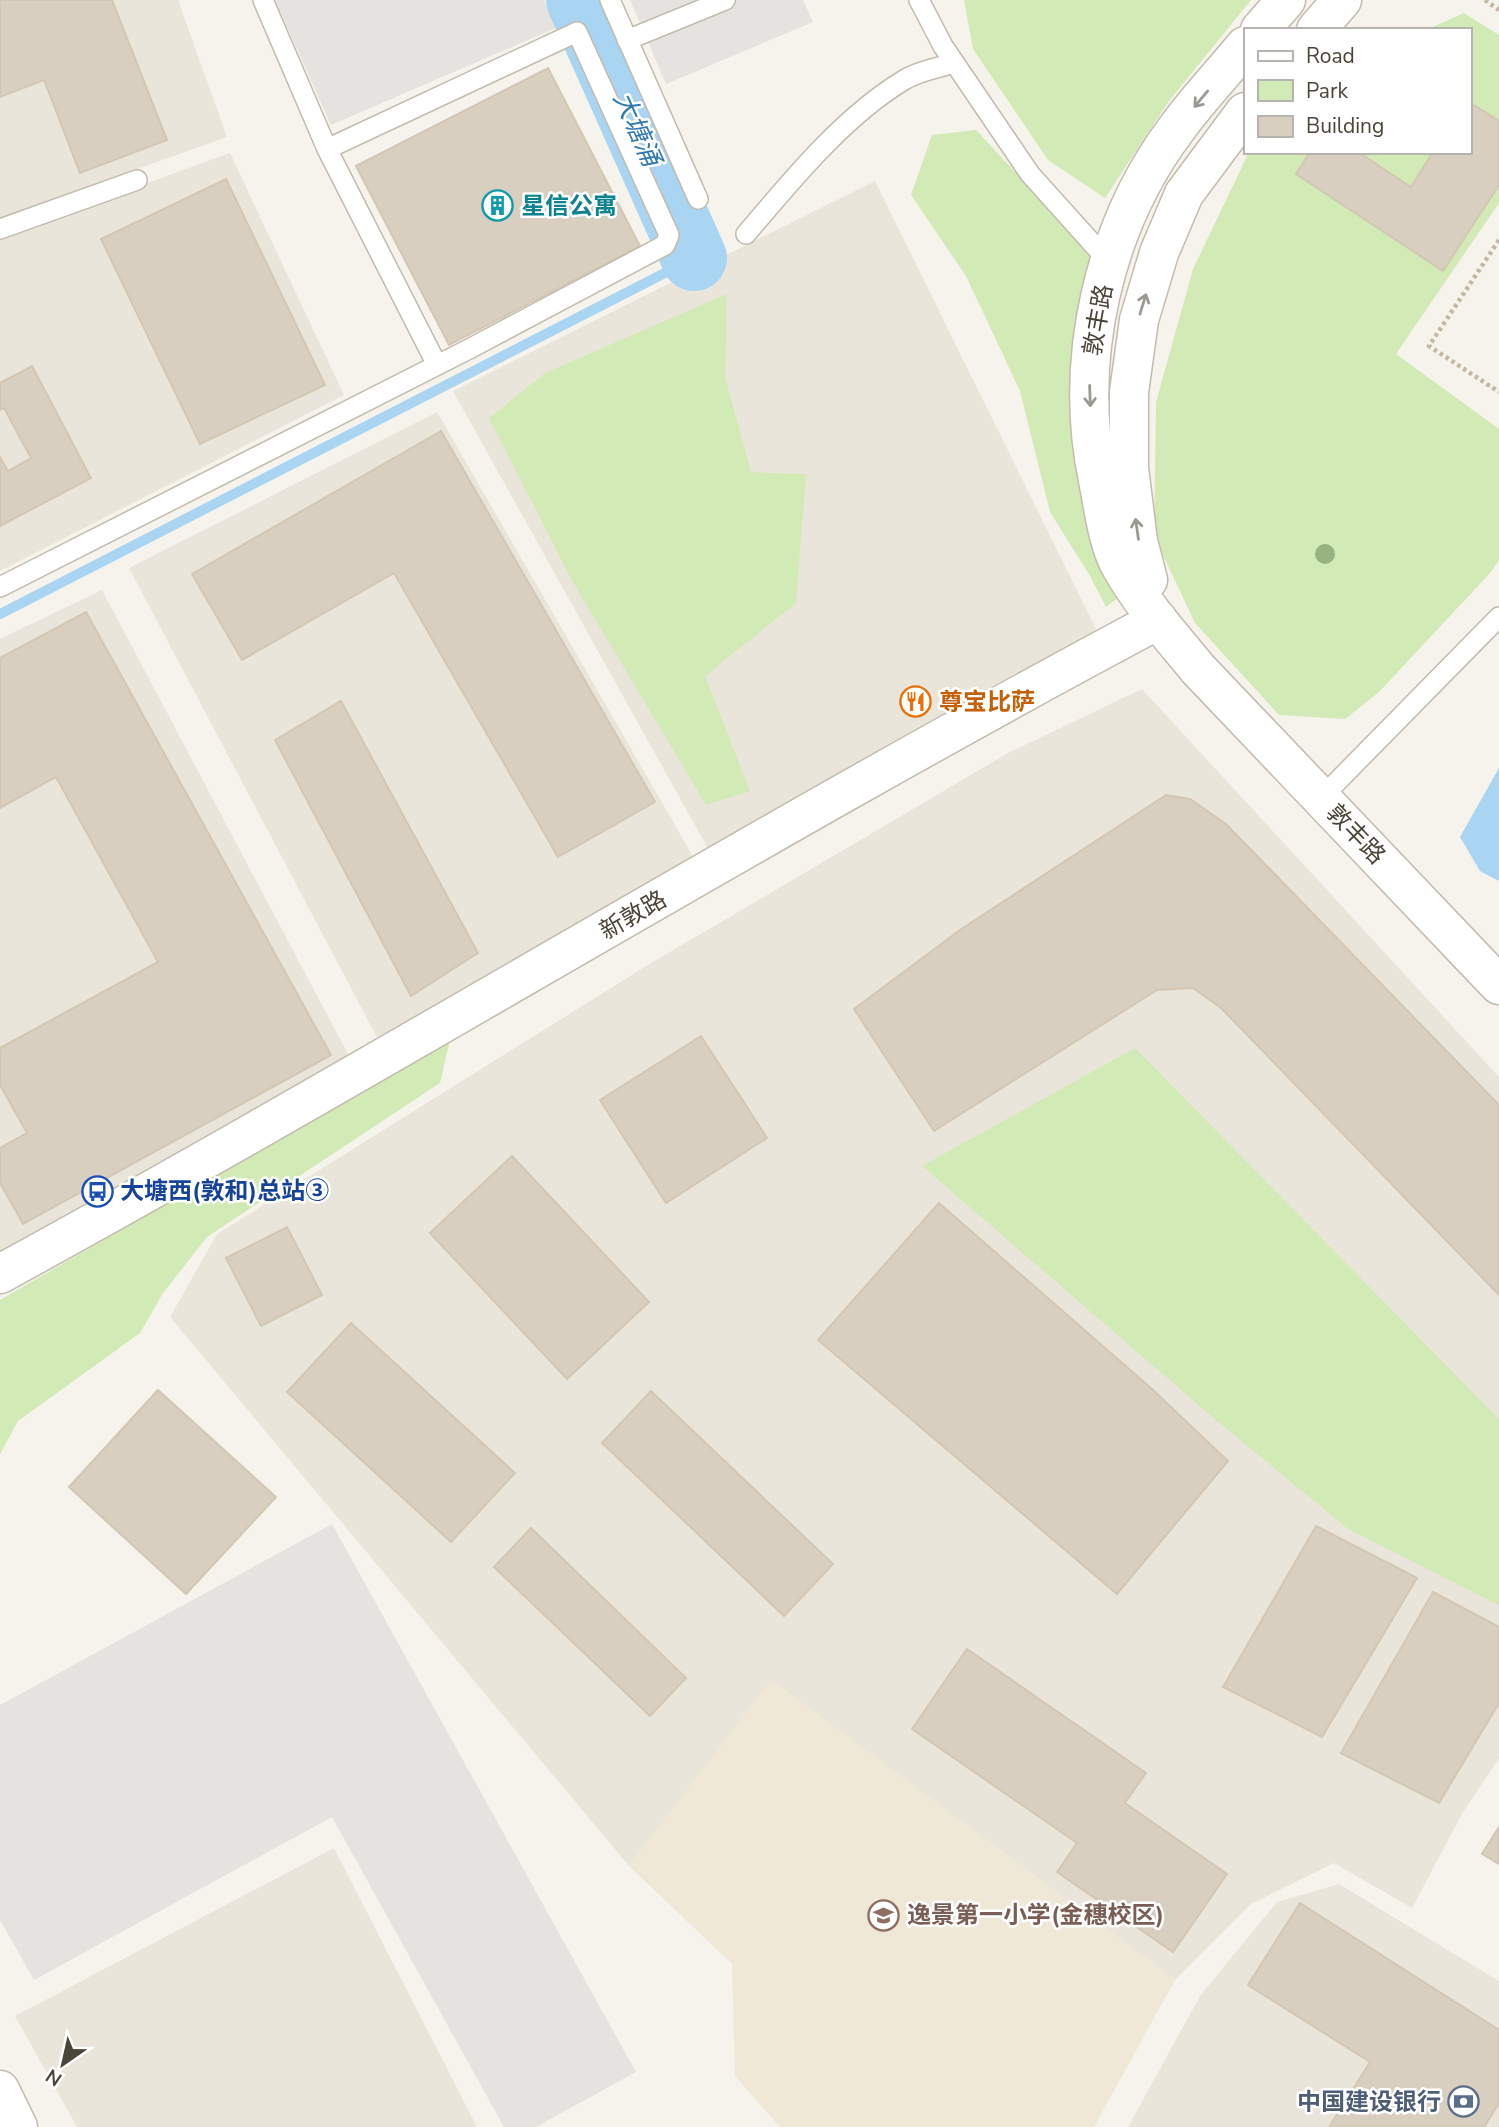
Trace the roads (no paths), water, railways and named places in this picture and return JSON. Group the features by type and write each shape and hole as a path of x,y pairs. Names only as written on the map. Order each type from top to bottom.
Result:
{"street":[{"path":"1261,28 1286,0"},
{"path":"1318,28 1342,0"},
{"name":"敦丰路","path":"1244,47 1176,128 1145,176 1122,224 1101,289 1089,363 1093,456 1106,522 1119,566 1198,669 1499,985"},
{"name":"敦丰路","path":"1158,620 1138,541 1129,468 1129,392 1139,320 1159,253 1184,194 1244,113"},
{"name":"新敦路","path":"0,1273 110,1214 984,713 1158,620"},
{"path":"0,2090 18,2127"}],"lane":[{"path":"263,0 327,149 437,365"},
{"path":"610,0 698,199"},
{"path":"627,40 725,0"},
{"path":"919,0 954,63 1030,174 1110,263"},
{"path":"0,587 437,365 665,245 669,235 577,32 327,149"},
{"path":"746,234 796,175 850,121 905,79 954,63"},
{"path":"0,229 137,180"},
{"path":"1321,798 1499,617"}],"water":[{"path":"1499,768 1499,881 1480,871 1460,837"}],"waterway":[{"name":"大塘涌","path":"579,0 694,258"},
{"path":"0,614 694,258"}],"place":[{"name":"星信公寓","path":"498,206"},
{"name":"尊宝比萨","path":"916,702"},
{"name":"大塘西(敦和)总站③","path":"97,1191"},
{"name":"逸景第一小学(金穗校区)","path":"884,1915"},
{"name":"中国建设银行","path":"1464,2102"}]}
